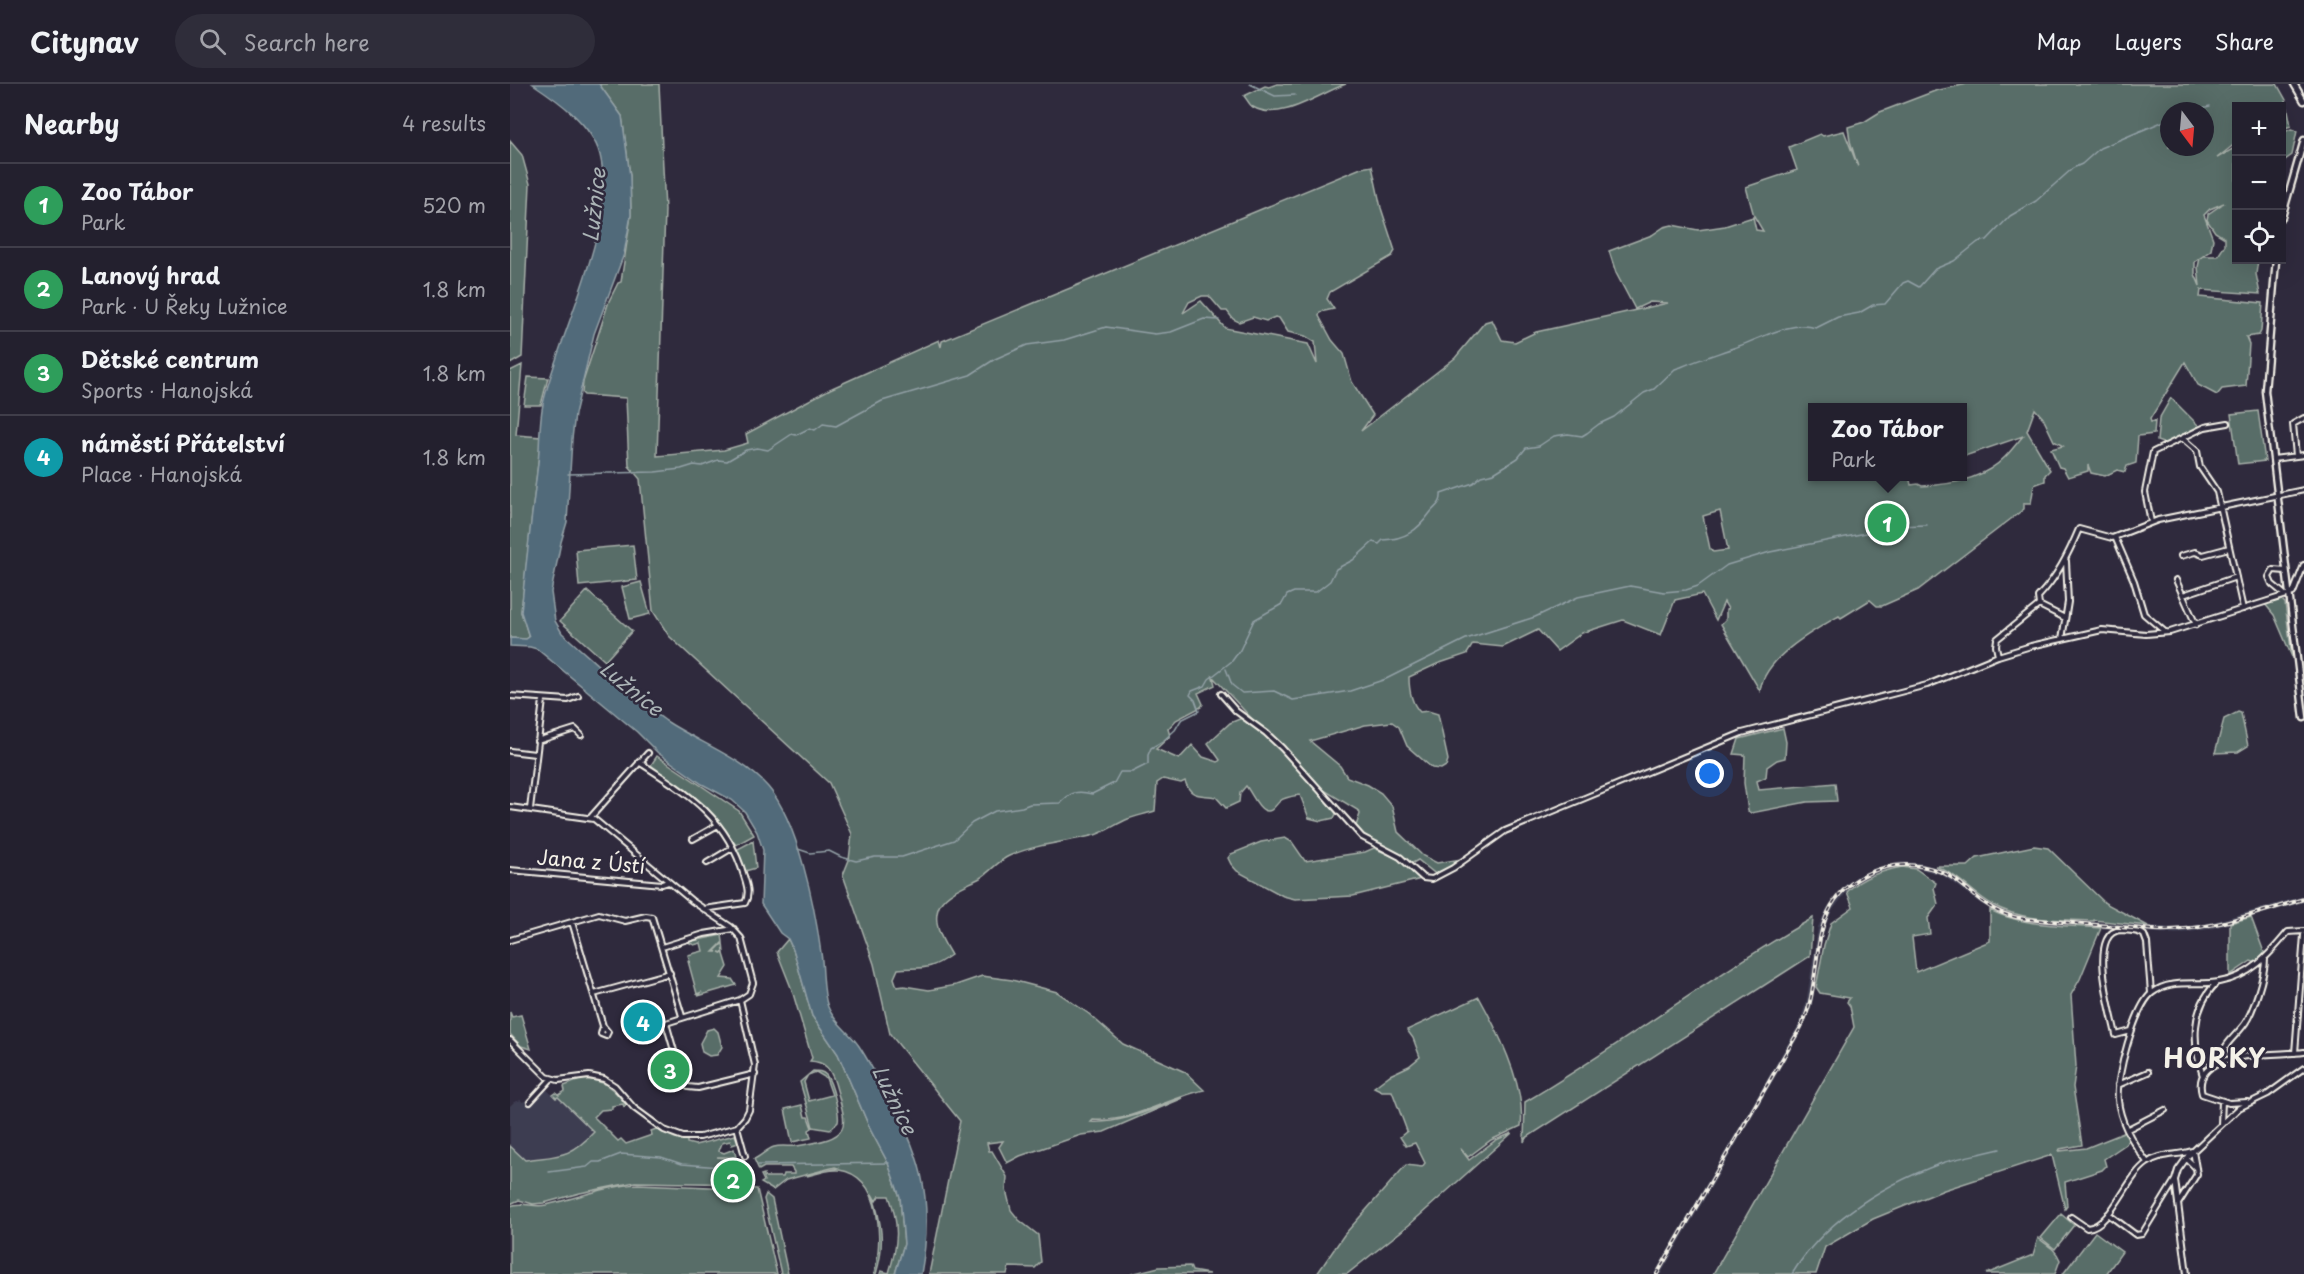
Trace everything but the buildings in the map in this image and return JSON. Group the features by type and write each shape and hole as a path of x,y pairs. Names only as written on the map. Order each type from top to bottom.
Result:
{"street":[{"path":"2294,84 2304,101"},
{"path":"2284,210 2304,140"},
{"path":"2276,264 2265,374 2265,398 2286,571 2286,594 2304,718"},
{"path":"2296,456 2293,424 2304,418"},
{"path":"2151,522 2145,492 2153,452 2205,427 2229,423"},
{"path":"2181,438 2197,451 2200,467 2217,492 2243,609"},
{"path":"2272,459 2304,455"},
{"path":"2039,606 2038,597 2049,586 2066,561 2079,529 2106,537 2115,537 2151,522 2304,490"},
{"path":"2115,537 2134,581 2144,614 2166,633"},
{"path":"2181,556 2196,552 2203,555 2229,548"},
{"path":"2062,639 2068,595 2066,561"},
{"path":"1221,694 1236,711 1275,741 1362,837 1398,855 1421,876 1429,879 1441,876 1505,831 1737,735 1927,685 1998,656 2062,639 2102,630 2146,634 2166,633 2196,625 2294,592 2298,589 2304,565"},
{"path":"2286,571 2273,570 2269,577 2272,584 2286,594"},
{"path":"2182,595 2236,577"},
{"path":"2176,580 2196,625"},
{"path":"2039,606 2065,618"},
{"path":"1998,656 1996,643 1998,637 2039,606"},
{"path":"510,696 543,700 570,700 578,696"},
{"path":"530,809 543,700"},
{"path":"537,741 575,729 581,735"},
{"path":"510,751 536,754"},
{"path":"590,818 648,753"},
{"path":"639,762 699,802 718,825 741,866 748,893 747,900 742,904 704,909"},
{"path":"510,807 590,818 600,822 668,882 734,929 741,938 753,986 749,994 740,1000 666,1022 684,1082 688,1087 698,1088 755,1074"},
{"path":"693,839 718,825"},
{"path":"707,863 732,848"},
{"name":"Jana z Ústí","path":"510,870 662,884 668,882"},
{"path":"510,940 602,914 627,921 650,916 654,919 682,1016"},
{"path":"715,916 720,926 718,932"},
{"path":"573,922 603,1026"},
{"path":"662,946 734,929"},
{"path":"2132,1031 2116,1035 2103,966 2102,951 2107,937 2114,932 2136,931 2144,935 2147,943 2151,993"},
{"path":"2147,1162 2128,1129 2118,1103 2118,1085 2132,1031 2139,1012 2151,993 2171,985 2216,983 2241,975 2265,959 2288,932 2304,933 2295,1053"},
{"path":"2219,1062 2225,1045 2245,1024 2251,1011 2263,974 2265,959"},
{"path":"594,994 670,973"},
{"path":"2216,983 2197,1013 2198,1055 2203,1076 2201,1093 2222,1101 2250,1102"},
{"path":"510,1040 542,1073 551,1079 589,1076 604,1079 615,1086 642,1115 664,1131 678,1136 700,1137 737,1127 745,1118 748,1110 755,1074 753,1051 740,1000"},
{"path":"2203,1076 2207,1070 2219,1062 2250,1055 2304,1052"},
{"path":"2198,1055 2219,1062"},
{"path":"2108,1214 2136,1235 2142,1234 2186,1158 2239,1108 2273,1090 2304,1068"},
{"path":"2118,1085 2148,1072"},
{"path":"530,1102 551,1079"},
{"path":"2221,1125 2222,1101"},
{"path":"2128,1129 2165,1110"},
{"path":"737,1127 745,1156"},
{"path":"2071,1217 2088,1228 2098,1224 2147,1162 2173,1153 2193,1151"},
{"path":"2178,1204 2196,1177 2197,1168 2193,1151"},
{"path":"2186,1158 2197,1168"},
{"path":"2175,1180 2187,1274"}],"shaded area":[{"path":"1901,862 1920,863 1945,870 1993,905 2012,914 2026,916 2176,928 2209,923 2304,896 2304,902 2211,929 2177,934 2155,933 2010,919 1981,904 1942,875 1919,869 1892,869 1869,876 1847,892 1832,911 1824,929 1812,1005 1803,1029 1661,1274 1654,1274 1798,1026 1806,1003 1818,927 1827,908 1843,887 1857,876 1875,868"},
{"path":"547,1090 556,1098 558,1096 594,1132 580,1147 570,1153 524,1160 510,1146 510,1106 521,1100 522,1102 528,1100 533,1102"}],"green space":[{"path":"599,84 659,84 665,210 657,456 724,450 748,443 746,434 830,389 939,340 941,347 942,341 1361,168 1372,166 1381,208 1395,251 1392,256 1330,292 1327,299 1334,309 1320,312 1319,316 1332,340 1344,354 1352,382 1373,415 1361,431 1455,358 1485,322 1492,320 1502,340 1515,342 1536,332 1668,303 1650,302 1635,309 1616,273 1609,251 1672,225 1698,230 1725,226 1753,217 1756,230 1763,231 1754,216 1746,187 1797,170 1789,147 1820,134 1823,136 1844,131 1858,167 1848,127 1935,91 1967,84 2277,84 2286,100 2291,126 2286,128 2286,102 2232,102 2232,146 2217,158 2232,149 2232,264 2257,264 2256,274 2260,294 2201,290 2200,297 2263,303 2259,335 2246,337 2249,344 2246,386 2222,389 2217,395 2198,385 2185,362 2150,419 2151,422 2155,421 2154,434 2138,436 2136,463 2127,466 2125,472 2117,470 2105,476 2091,473 2088,465 2088,471 2068,477 2063,468 2059,467 2051,449 2063,446 2054,441 2043,418 2035,409 2027,431 2050,470 2045,475 2045,481 2034,485 2031,503 2024,503 2024,509 1918,590 1882,606 1877,606 1870,600 1841,618 1839,616 1791,647 1770,667 1763,679 1760,691 1721,624 1726,619 1728,609 1724,602 1716,620 1702,594 1675,600 1661,635 1623,620 1582,633 1557,651 1538,630 1503,647 1473,644 1467,654 1409,677 1411,696 1420,712 1428,711 1438,714 1448,760 1446,766 1441,769 1432,768 1407,746 1399,727 1392,722 1365,725 1310,741 1340,766 1347,777 1381,793 1392,806 1398,832 1423,856 1437,863 1461,859 1456,865 1438,876 1418,860 1411,864 1367,839 1355,829 1359,811 1319,787 1287,756 1335,812 1334,818 1321,821 1309,818 1300,795 1282,800 1267,811 1259,806 1246,786 1240,793 1239,802 1226,808 1216,797 1193,793 1185,781 1181,783 1163,779 1157,783 1155,811 1128,819 1095,835 1041,846 1009,856 980,878 949,895 938,910 937,923 938,930 951,955 931,966 898,969 894,978 897,987 929,990 956,985 982,976 1012,980 1057,992 1089,1014 1123,1044 1185,1072 1204,1090 1121,1118 1093,1120 1091,1122 1127,1118 1183,1098 1104,1132 1081,1135 1020,1156 1007,1163 999,1147 1003,1141 987,1143 989,1151 992,1151 1007,1177 1006,1190 1011,1210 1019,1220 1038,1235 1041,1262 1035,1268 1009,1267 1007,1274 929,1274 960,1121 890,1034 874,964 843,875 849,860 852,834 829,783 669,636 653,611 640,479 629,466 626,398 582,393 583,382 609,301 618,283 621,282 631,215 630,176 622,116","holes":["2224,203 2208,214 2207,220 2215,232 2225,238 2225,245 2218,256 2201,258 2211,250 2213,239 2204,215 2210,209","2200,258 2198,267 2200,286 2195,274 2195,262","1202,296 1209,296 1222,311 1227,311 1233,319 1239,322 1253,317 1266,321 1275,317 1279,318 1288,332 1305,336 1315,342 1317,364 1308,344 1225,328 1201,301 1183,313 1189,302","1720,511 1728,550 1713,552 1710,549 1703,516","1213,677 1270,738 1242,718 1230,723 1208,743 1220,760 1218,762 1203,757 1192,745 1179,759 1156,749 1170,736 1168,729 1176,720 1201,707 1203,704 1198,693 1215,685"]},
{"path":"1346,84 1300,105 1275,111 1264,111 1253,107 1244,96 1265,86"},
{"path":"2291,129 2297,131 2292,155 2286,159 2286,156 2286,131"},
{"path":"510,141 522,155 530,184 522,357 510,364"},
{"path":"522,365 516,435 541,437 521,612 529,637 526,639 510,638 510,371"},
{"path":"528,377 548,378 541,405 524,405"},
{"path":"2171,398 2199,426 2168,445 2157,441 2159,419"},
{"path":"2258,411 2265,461 2238,464 2231,414"},
{"path":"633,545 637,580 579,586 576,550"},
{"path":"641,582 650,614 630,619 622,587"},
{"path":"587,591 632,631 605,661 560,621"},
{"path":"2280,598 2285,603 2292,657 2274,615 2265,604"},
{"path":"2238,712 2241,713 2248,746 2238,752 2215,753 2224,719"},
{"path":"1783,728 1786,742 1785,758 1767,767 1766,777 1757,781 1759,790 1835,783 1837,801 1807,802 1751,813 1748,811 1744,783 1745,755 1734,754 1739,739"},
{"path":"657,756 739,811 754,835 736,845 706,806 651,765"},
{"path":"1285,838 1292,842 1305,861 1365,852 1374,848 1403,861 1421,879 1353,896 1295,899 1283,896 1237,871 1228,858 1231,854 1261,842"},
{"path":"753,841 756,868 745,871 736,850"},
{"path":"2034,846 2048,848 2105,903 2148,926 2094,920 2042,919 2017,914 1993,905 1951,874 1935,866 1968,866 1977,858"},
{"path":"1902,867 1916,869 1936,883 1934,888 1938,904 1928,918 1930,934 1912,937 1916,972 1990,941 1990,910 2016,920 2101,928 2071,995 2076,1066 2073,1087 2082,1145 2059,1151 2086,1148 2126,1132 2129,1139 2126,1144 2104,1159 2106,1166 2102,1170 2065,1182 2067,1206 2065,1209 2052,1155 1944,1190 1873,1219 1825,1247 1816,1274 1713,1274 1854,1027 1850,1006 1847,1002 1850,998 1820,993 1816,987 1831,923 1853,907 1847,892 1859,882 1872,875"},
{"path":"2251,917 2265,955 2256,963 2251,961 2230,975 2230,923"},
{"path":"1813,918 1810,956 1526,1138 1524,1142 1525,1102 1740,962"},
{"path":"722,935 723,942 713,952 717,952 715,951 723,943 724,953 719,952 724,954 728,967 721,978 732,979 736,985 698,996 702,992 697,994 688,955 703,951 701,943 694,945 688,942"},
{"path":"788,939 794,952 812,1016 838,1054 871,1131 888,1163 900,1197 904,1244 895,1274 880,1274 881,1271 889,1273 896,1244 895,1216 889,1196 879,1196 876,1201 872,1194 881,1234 881,1253 876,1274 874,1274 879,1245 876,1212 872,1197 864,1184 854,1175 839,1170 829,1170 838,1168 835,1167 786,1180 773,1190 761,1183 764,1181 761,1175 764,1174 764,1177 783,1177 784,1174 794,1174 794,1172 791,1167 764,1167 759,1170 754,1159 774,1147 797,1146 828,1139 837,1135 844,1122 840,1099 831,1073 823,1064 810,1061 812,1058 792,990 777,952"},
{"path":"1479,997 1502,1042 1515,1077 1521,1110 1521,1126 1491,1140 1468,1157 1460,1148 1469,1160 1496,1140 1512,1133 1409,1225 1347,1274 1317,1274 1344,1235 1406,1165 1422,1167 1425,1163 1415,1143 1406,1146 1400,1137 1407,1131 1392,1091 1382,1091 1374,1087 1420,1057 1413,1038 1407,1030"},
{"path":"510,1012 512,1017 521,1015 531,1049 521,1046 510,1034"},
{"path":"714,1028 718,1032 722,1047 717,1055 709,1056 702,1052 700,1043 707,1030"},
{"path":"813,1071 826,1075 837,1105 838,1118 838,1122 830,1130 813,1127 800,1082 808,1075","holes":["816,1072 826,1078 832,1095 809,1101 804,1082 808,1075"]},
{"path":"582,1079 590,1079 608,1086 626,1105 601,1110 594,1117 618,1141 621,1139 626,1144 652,1135 651,1131 656,1129 695,1145 735,1135 738,1143 732,1145 730,1141 722,1143 719,1151 724,1153 734,1149 736,1157 717,1157 731,1159 743,1183 751,1184 635,1182 544,1203 533,1204 519,1200 510,1204 510,1146 525,1160 555,1156 577,1147 594,1132 558,1097 553,1095 556,1093 559,1095 565,1091 564,1086"},
{"path":"802,1105 805,1117 808,1117 812,1128 809,1130 811,1138 792,1142 785,1109"},
{"path":"638,1184 757,1189 777,1274 510,1274 510,1206 546,1205 603,1190"},
{"path":"766,1194 772,1199 788,1274 781,1274 764,1199"},
{"path":"2061,1214 2074,1225 2055,1249 2041,1238"},
{"path":"2095,1232 2122,1252 2106,1274 2063,1274"},
{"path":"2038,1238 2056,1253 2060,1260 2055,1274 1986,1274 2033,1255"},
{"path":"1190,1266 1192,1271 1209,1274 1131,1274 1159,1267"}],"water":[{"path":"533,84 599,84 622,116 630,176 631,215 624,254 594,334 575,414 567,522 551,592 555,621 562,633 639,701 666,721 746,767 768,787 779,802 796,843 810,890 828,1007 834,1018 865,1055 907,1132 915,1154 925,1198 925,1246 921,1274 895,1274 904,1244 900,1197 888,1163 871,1131 838,1054 812,1016 794,952 788,939 780,933 761,904 763,850 757,832 745,812 732,800 702,784 658,753 637,732 537,649 510,646 510,638 526,639 529,637 521,612 543,404 594,246 601,214 603,183 600,155 590,133 572,114"}],"waterway":[{"path":"1250,84 1275,96 1295,95"},
{"path":"798,849 810,853 829,851 856,861 875,857 902,857 954,840 972,823 995,811 1030,804 1060,803 1074,793 1092,794 1114,783 1120,772 1132,772 1148,764 1151,748 1175,730 1181,720 1199,711 1195,700 1190,695 1192,691 1205,686 1209,679 1232,661 1240,650 1254,620 1282,604 1287,595 1294,592 1316,592 1330,581 1336,569 1353,560 1373,542 1379,544 1383,540 1398,538 1410,533 1438,505 1441,494 1473,483 1481,476 1494,473 1518,458 1526,448 1539,446 1554,436 1568,434 1582,436 1614,417 1644,393 1654,389 1675,369 1777,331 1797,326 1816,328 1838,317 1859,313 1873,305 1885,304 1903,283 1908,281 1919,287 1935,269 1954,261 1978,242 1987,240 2010,216 2036,201 2073,168 2082,164 2100,148 2160,123"},
{"path":"568,474 655,472 694,465 702,466 718,460 727,461 746,450 757,448 768,450 792,434 796,435 810,428 815,430 823,424 836,426 882,401 970,375 995,359 1027,345 1064,340 1106,327 1155,334 1171,332 1204,319 1219,320"},
{"path":"1883,529 1893,526 1927,525"},
{"path":"1226,669 1232,685 1242,693 1274,691 1293,700 1350,691 1386,679 1466,639 1535,617 1578,597 1630,586 1664,592 1686,590 1698,586 1727,565 1770,552 1871,532"},
{"path":"1792,1274 1821,1237 1857,1206 1898,1182 1942,1163 2000,1149"},
{"path":"549,1172 587,1167 593,1162 600,1162 621,1154 661,1157 682,1164 733,1168"},
{"path":"758,1165 889,1163"}],"railway":[{"path":"1657,1274 1801,1027 1809,1006 1819,941 1825,920 1834,902 1849,885 1871,872 1905,865 1931,868 1956,881 1988,906 2014,917 2155,930 2212,925 2304,899"}],"place":[{"name":"Zoo Tábor","path":"1887,523"},
{"name":"náměstí Přátelství","path":"643,1022"},
{"name":"Dětské centrum","path":"670,1070"},
{"name":"Lanový hrad","path":"733,1180"}],"district":[{"name":"HORKY","path":"2215,1059"}],"water label":[{"name":"Lužnice","path":"595,205"},
{"name":"Lužnice","path":"631,689"},
{"name":"Lužnice","path":"894,1100"}]}
